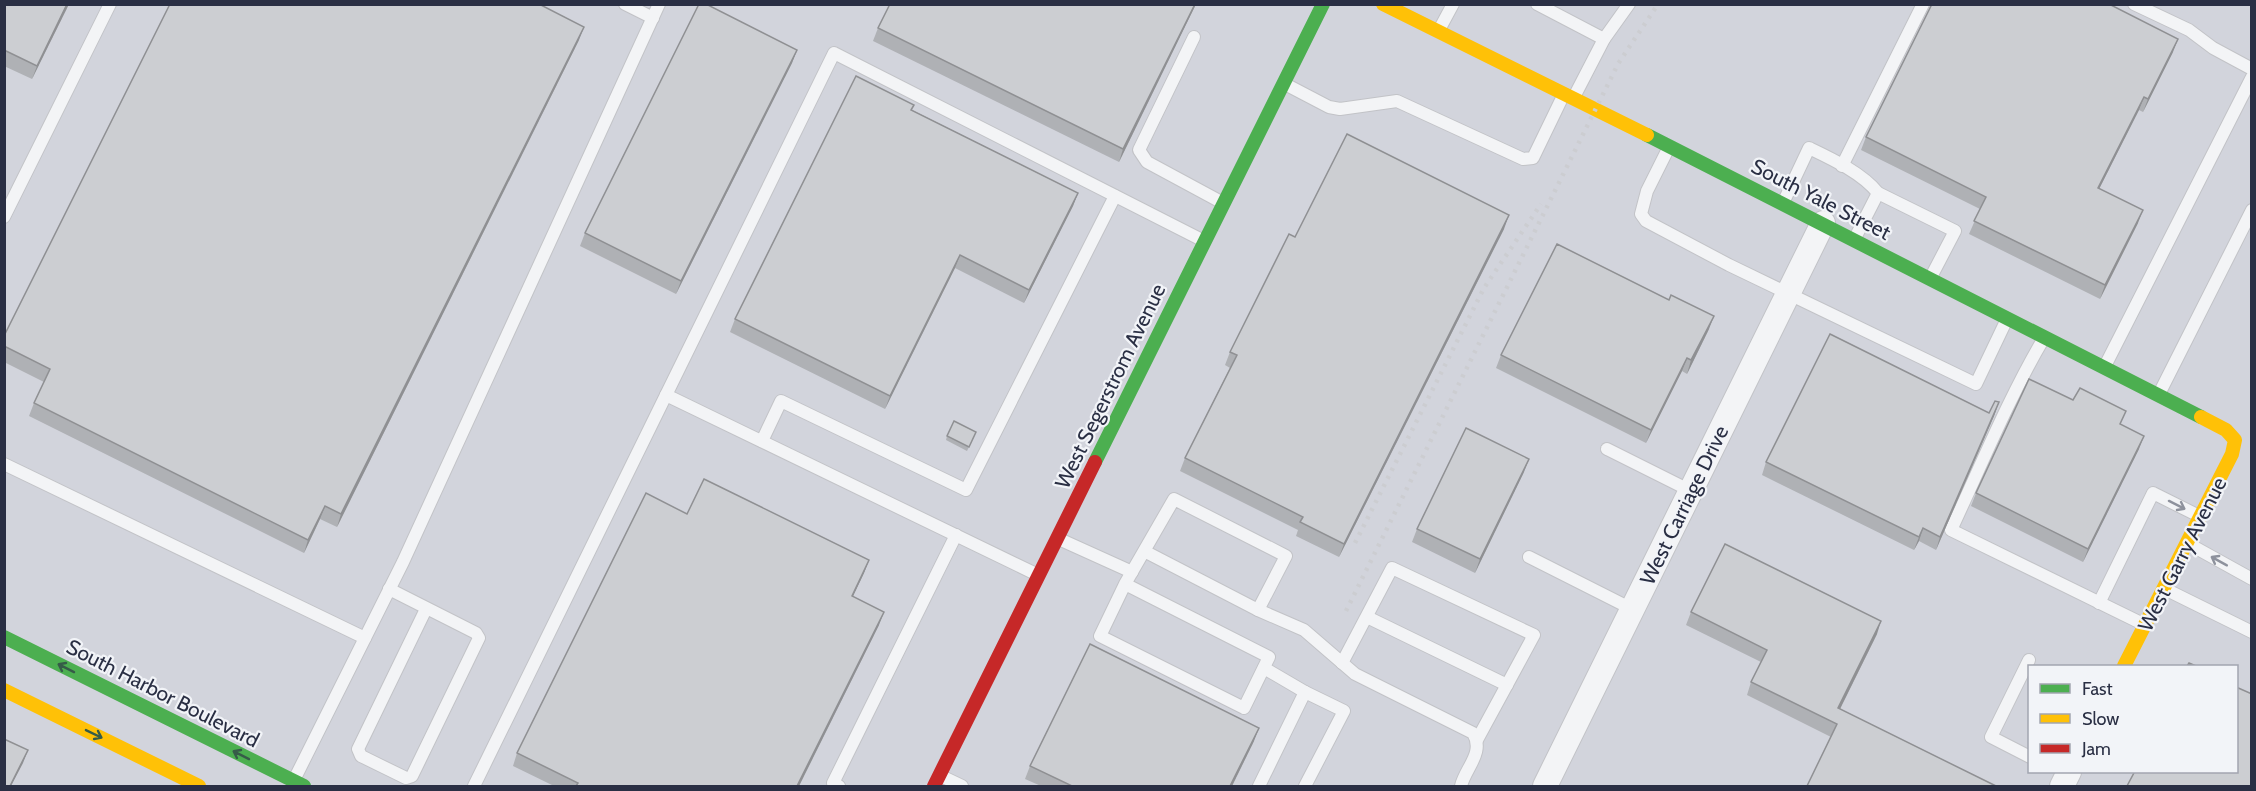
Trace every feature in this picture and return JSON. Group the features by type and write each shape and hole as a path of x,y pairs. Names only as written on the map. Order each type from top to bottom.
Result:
{"main road":[{"name":"West Segerstrom Avenue","path":"937,781 1323,4"},
{"name":"South Yale Street","path":"1383,4 2007,317 2226,430 2235,440"},
{"name":"West Garry Avenue","path":"2125,665 2232,454 2235,440"},
{"name":"South Harbor Boulevard","path":"4,637 296,785"},
{"path":"4,690 199,786"}],"street":[{"name":"West Carriage Drive","path":"1545,786 1823,223"}],"lane":[{"path":"4,217 110,4"},
{"path":"625,4 653,18"},
{"path":"296,785 659,4"},
{"path":"1439,31 1453,4"},
{"path":"1537,4 1604,39"},
{"path":"1284,84 1329,107 1340,109 1397,100 1523,159 1533,158 1604,39 1629,4"},
{"path":"1842,166 1923,4"},
{"path":"2134,4 2189,30 2213,48 2252,69"},
{"path":"1194,37 1139,150 1147,162 1224,204"},
{"path":"474,786 834,53 1205,241"},
{"path":"2104,367 2252,77"},
{"path":"1669,146 1647,191 1641,214 1646,221 1788,294 1976,384 2007,317"},
{"path":"1783,203 1809,148 1871,184 1878,193 1954,231 1930,278"},
{"path":"1854,239 1878,193"},
{"path":"762,441 781,401 966,490 1115,196"},
{"path":"2158,395 2252,210"},
{"path":"2044,336 2018,382 2005,417 1951,530 2146,625"},
{"path":"666,395 1039,576"},
{"path":"1607,449 1691,490"},
{"path":"4,464 365,638"},
{"path":"2099,603 2153,493 2200,517"},
{"path":"1125,584 1269,657 1244,708 1100,636 1125,584 1174,499 1286,556 1258,610"},
{"path":"839,786 833,783 956,536"},
{"path":"1058,538 1132,572"},
{"path":"2187,543 2252,579"},
{"path":"1144,551 1258,610 1304,630 1355,674 1473,733 1477,740"},
{"path":"1529,557 1632,609"},
{"path":"1342,663 1392,568 1534,635 1477,740 1476,755 1461,786"},
{"path":"2164,588 2252,633"},
{"path":"389,589 476,633 479,639 412,776 406,778 362,756 358,749 426,609"},
{"path":"1366,617 1507,685"},
{"path":"2028,756 1991,737 2029,660"},
{"path":"1264,668 1344,711 1305,786"},
{"path":"1259,786 1305,692"},
{"path":"937,781 962,786"}],"shaded area":[{"path":"5,5 2251,5 2251,786 5,786"}],"building":[{"path":"4,4 67,4 37,66 4,50"},
{"path":"170,4 539,4 584,27 341,514 325,506 308,540 34,403 50,369 4,346 4,336"},
{"path":"699,4 706,4 797,50 681,281 585,233"},
{"path":"890,4 1195,4 1123,149 878,28"},
{"path":"1932,4 2109,4 2178,39 2148,99 2144,97 2098,188 2143,210 2105,285 1974,221 1986,197 1866,137"},
{"path":"856,76 914,105 911,110 1078,193 1029,290 960,255 890,396 735,319"},
{"path":"1347,134 1509,215 1344,544 1300,522 1303,517 1185,458 1237,355 1230,352 1289,234 1295,237"},
{"path":"1557,244 1669,300 1671,295 1714,316 1691,360 1687,358 1651,430 1501,355"},
{"path":"1830,334 1989,413 1995,401 1999,402 1940,537 1923,528 1919,537 1766,462"},
{"path":"2029,379 2073,400 2080,388 2126,411 2120,424 2144,436 2088,549 1976,493"},
{"path":"954,421 976,432 969,447 947,436"},
{"path":"1466,428 1529,459 1480,559 1417,529"},
{"path":"704,479 869,560 852,596 884,612 797,786 576,786 578,783 517,753 646,493 687,514"},
{"path":"1725,544 1881,621 1838,708 1996,786 1807,786 1837,724 1751,682 1767,650 1691,612"},
{"path":"1090,644 1259,728 1230,786 1072,786 1030,766"},
{"path":"2238,688 2252,694 2252,786 2127,786 2134,773 2238,773"},
{"path":"4,739 28,750 10,786 4,786"}],"railway":[{"path":"1346,611 1618,64 1658,4"},
{"path":"1355,543 1484,288 1541,204"}],"traffic: fast":[{"path":"1095,462 1323,4"},
{"path":"1647,135 2201,417"},
{"path":"4,637 304,786"}],"traffic: slow":[{"path":"1383,4 1647,135"},
{"path":"2125,665 2232,454 2235,440 2226,430 2201,417"},
{"path":"4,690 199,786"}],"traffic: jam":[{"path":"934,786 1095,462"}]}
